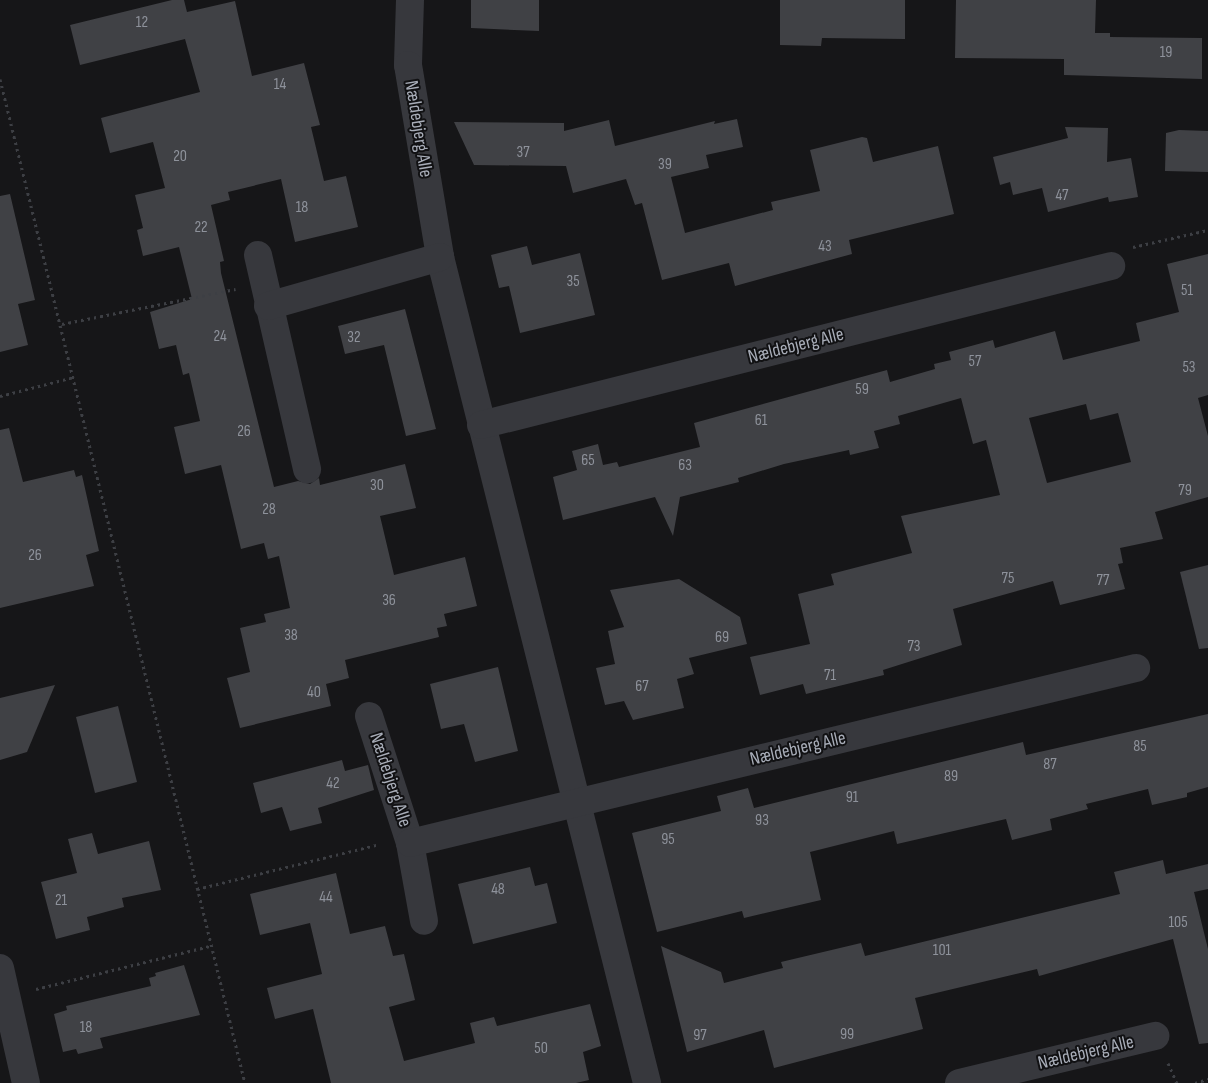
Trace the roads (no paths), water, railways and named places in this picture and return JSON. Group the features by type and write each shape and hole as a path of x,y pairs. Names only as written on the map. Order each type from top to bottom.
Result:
{"street":[{"name":"Nældebjerg Alle","path":"410,0 408,65 440,257 647,1083"},
{"path":"258,254 307,470"},
{"path":"266,295 440,257"},
{"name":"Nældebjerg Alle","path":"481,425 1111,266"},
{"name":"Nældebjerg Alle","path":"410,843 576,801 1136,668"},
{"name":"Nældebjerg Alle","path":"369,716 410,843 424,921"},
{"path":"2,981 26,1083"},
{"name":"Nældebjerg Alle","path":"959,1083 1155,1036"}]}
